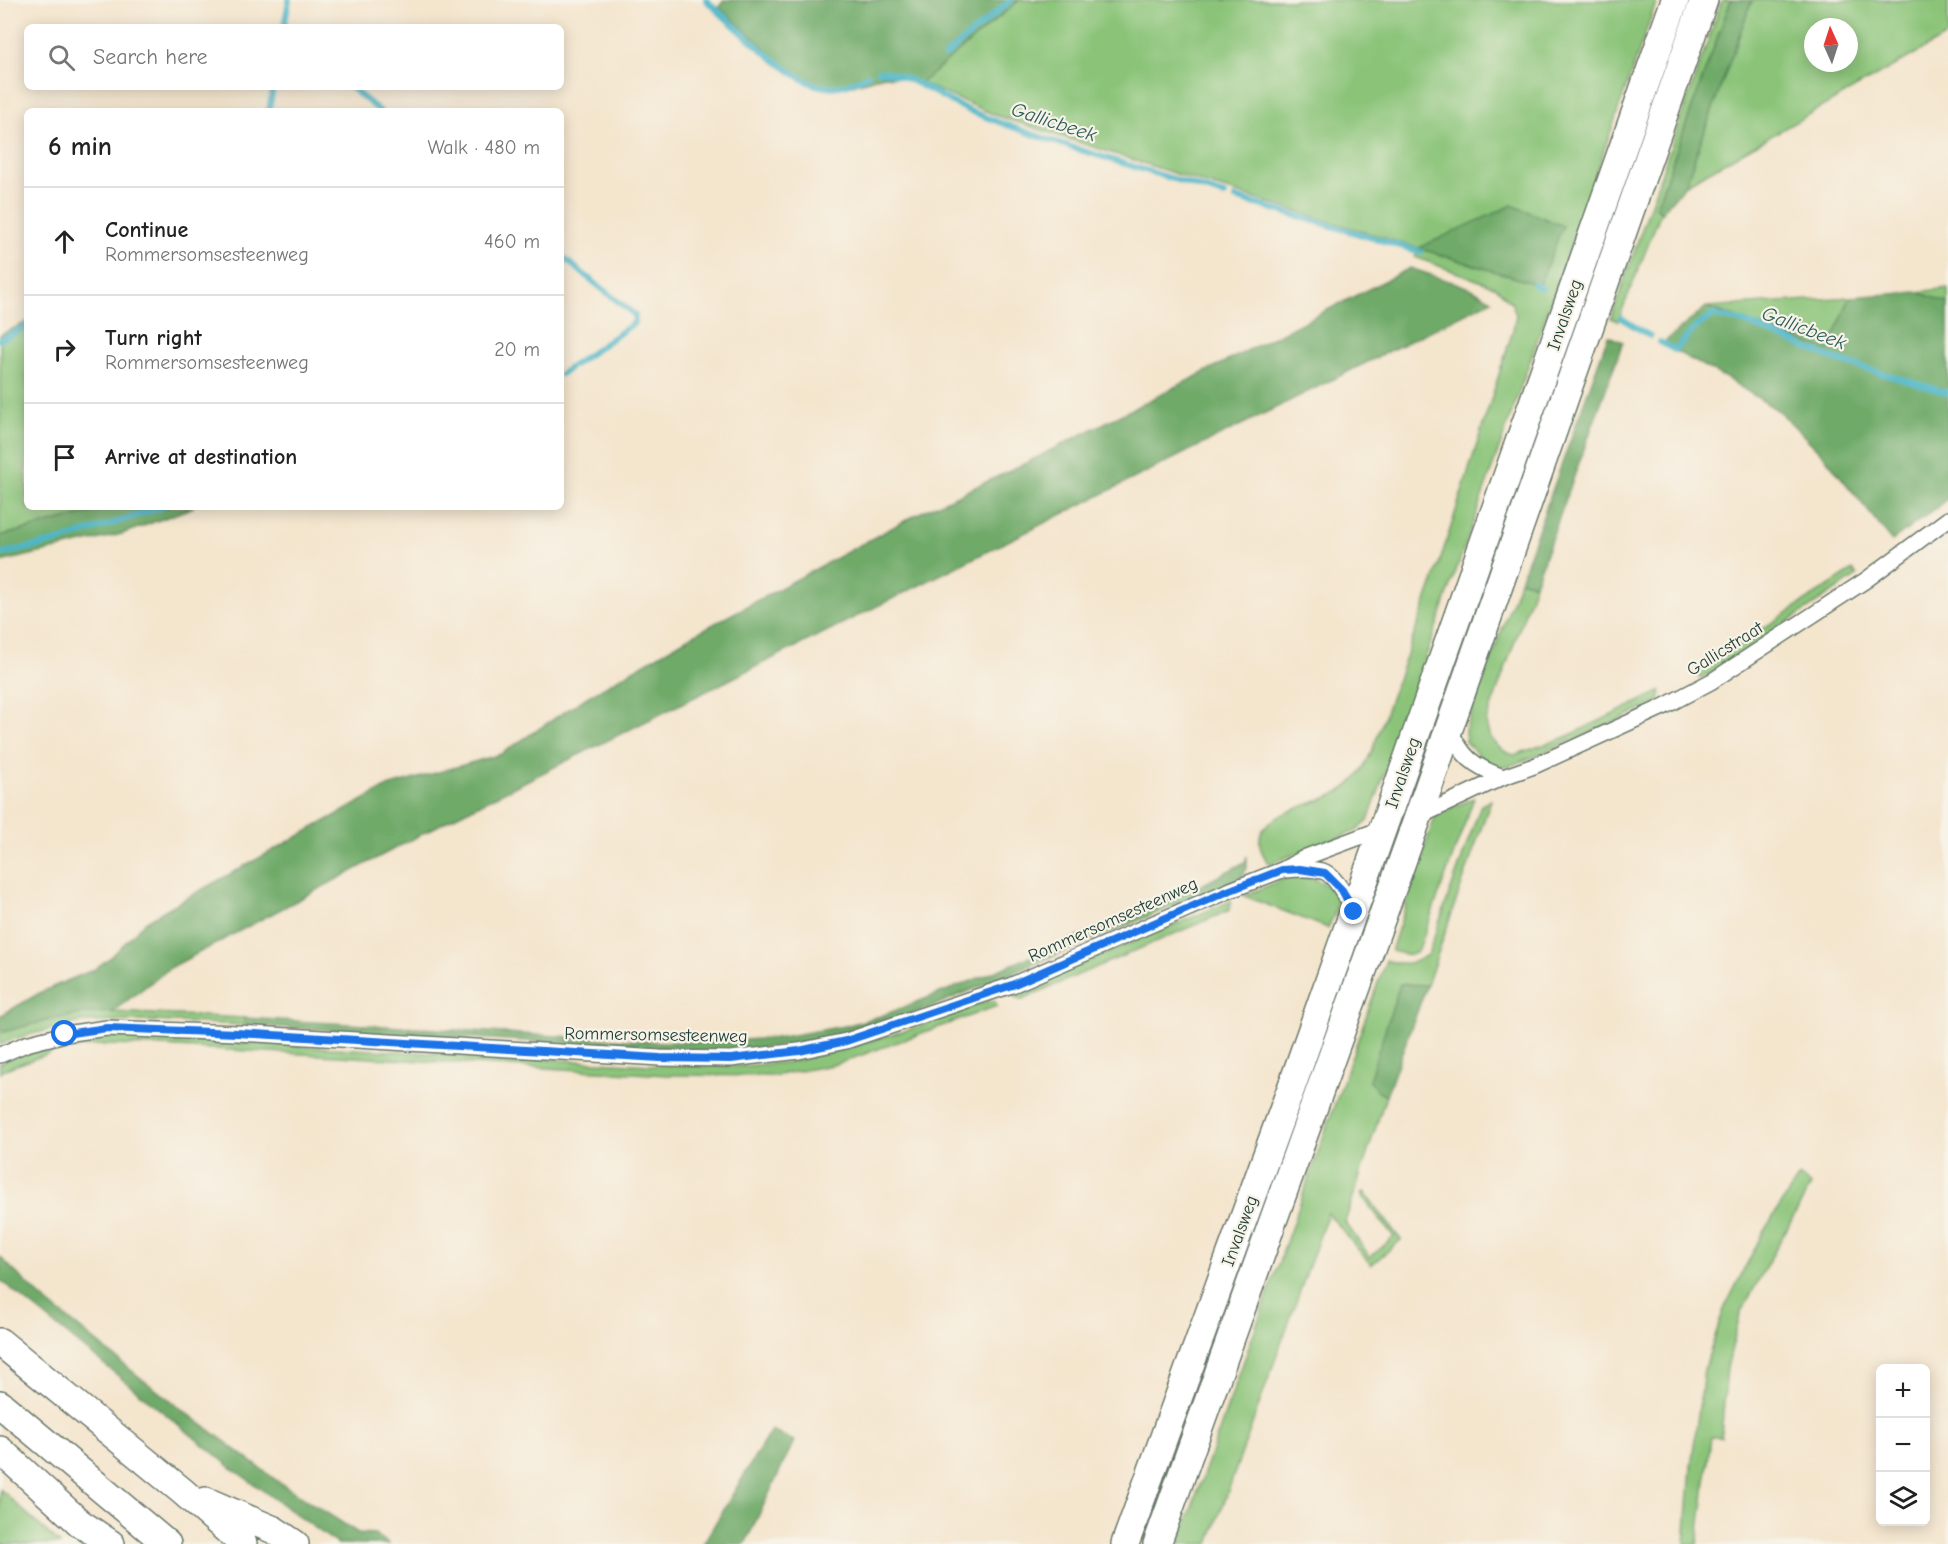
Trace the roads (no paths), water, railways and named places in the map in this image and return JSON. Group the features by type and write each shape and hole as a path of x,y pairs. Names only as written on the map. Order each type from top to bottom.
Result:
{"highway":[{"name":"Invalsweg","path":"1125,1544 1384,828 1675,0"},
{"name":"Invalsweg","path":"1157,1544 1418,817 1704,0"},
{"path":"0,1342 243,1544"},
{"path":"0,1404 167,1544"},
{"path":"0,1450 87,1534 111,1544"},
{"path":"182,1491 274,1530 295,1544"}],"street":[{"name":"Gallicstraat","path":"1418,817 1663,707 1712,681 1866,580 1948,519"},
{"path":"1449,728 1460,751 1483,769 1503,777"},
{"name":"Rommersomsesteenweg","path":"0,1055 26,1044 65,1034 107,1028 237,1033 660,1058 731,1059 799,1051 846,1041 1012,985 1228,891 1282,870 1306,857 1384,828"},
{"name":"Rommersomsesteenweg","path":"1282,870 1300,869 1325,873 1342,890 1354,912"}],"waterway":[{"path":"285,24 289,0"},
{"name":"Gallicbeek","path":"706,0 761,49 808,82 833,87 851,83 868,75"},
{"path":"945,56 1011,0"},
{"name":"Gallicbeek","path":"879,71 900,76 964,108 1006,125 1224,195"},
{"path":"270,108 272,90"},
{"path":"354,90 376,108"},
{"name":"Gallicbeek","path":"1235,198 1421,252"},
{"path":"564,258 635,315 634,323 564,372"},
{"name":"Gallicbeek","path":"1534,285 1542,288"},
{"name":"Gallicbeek","path":"1660,342 1675,350 1696,327 1713,315 1744,322 1837,360 1948,393"},
{"name":"Gallicbeek","path":"1621,318 1650,336"},
{"path":"0,340 24,328"},
{"path":"0,554 59,541 154,510"}]}
